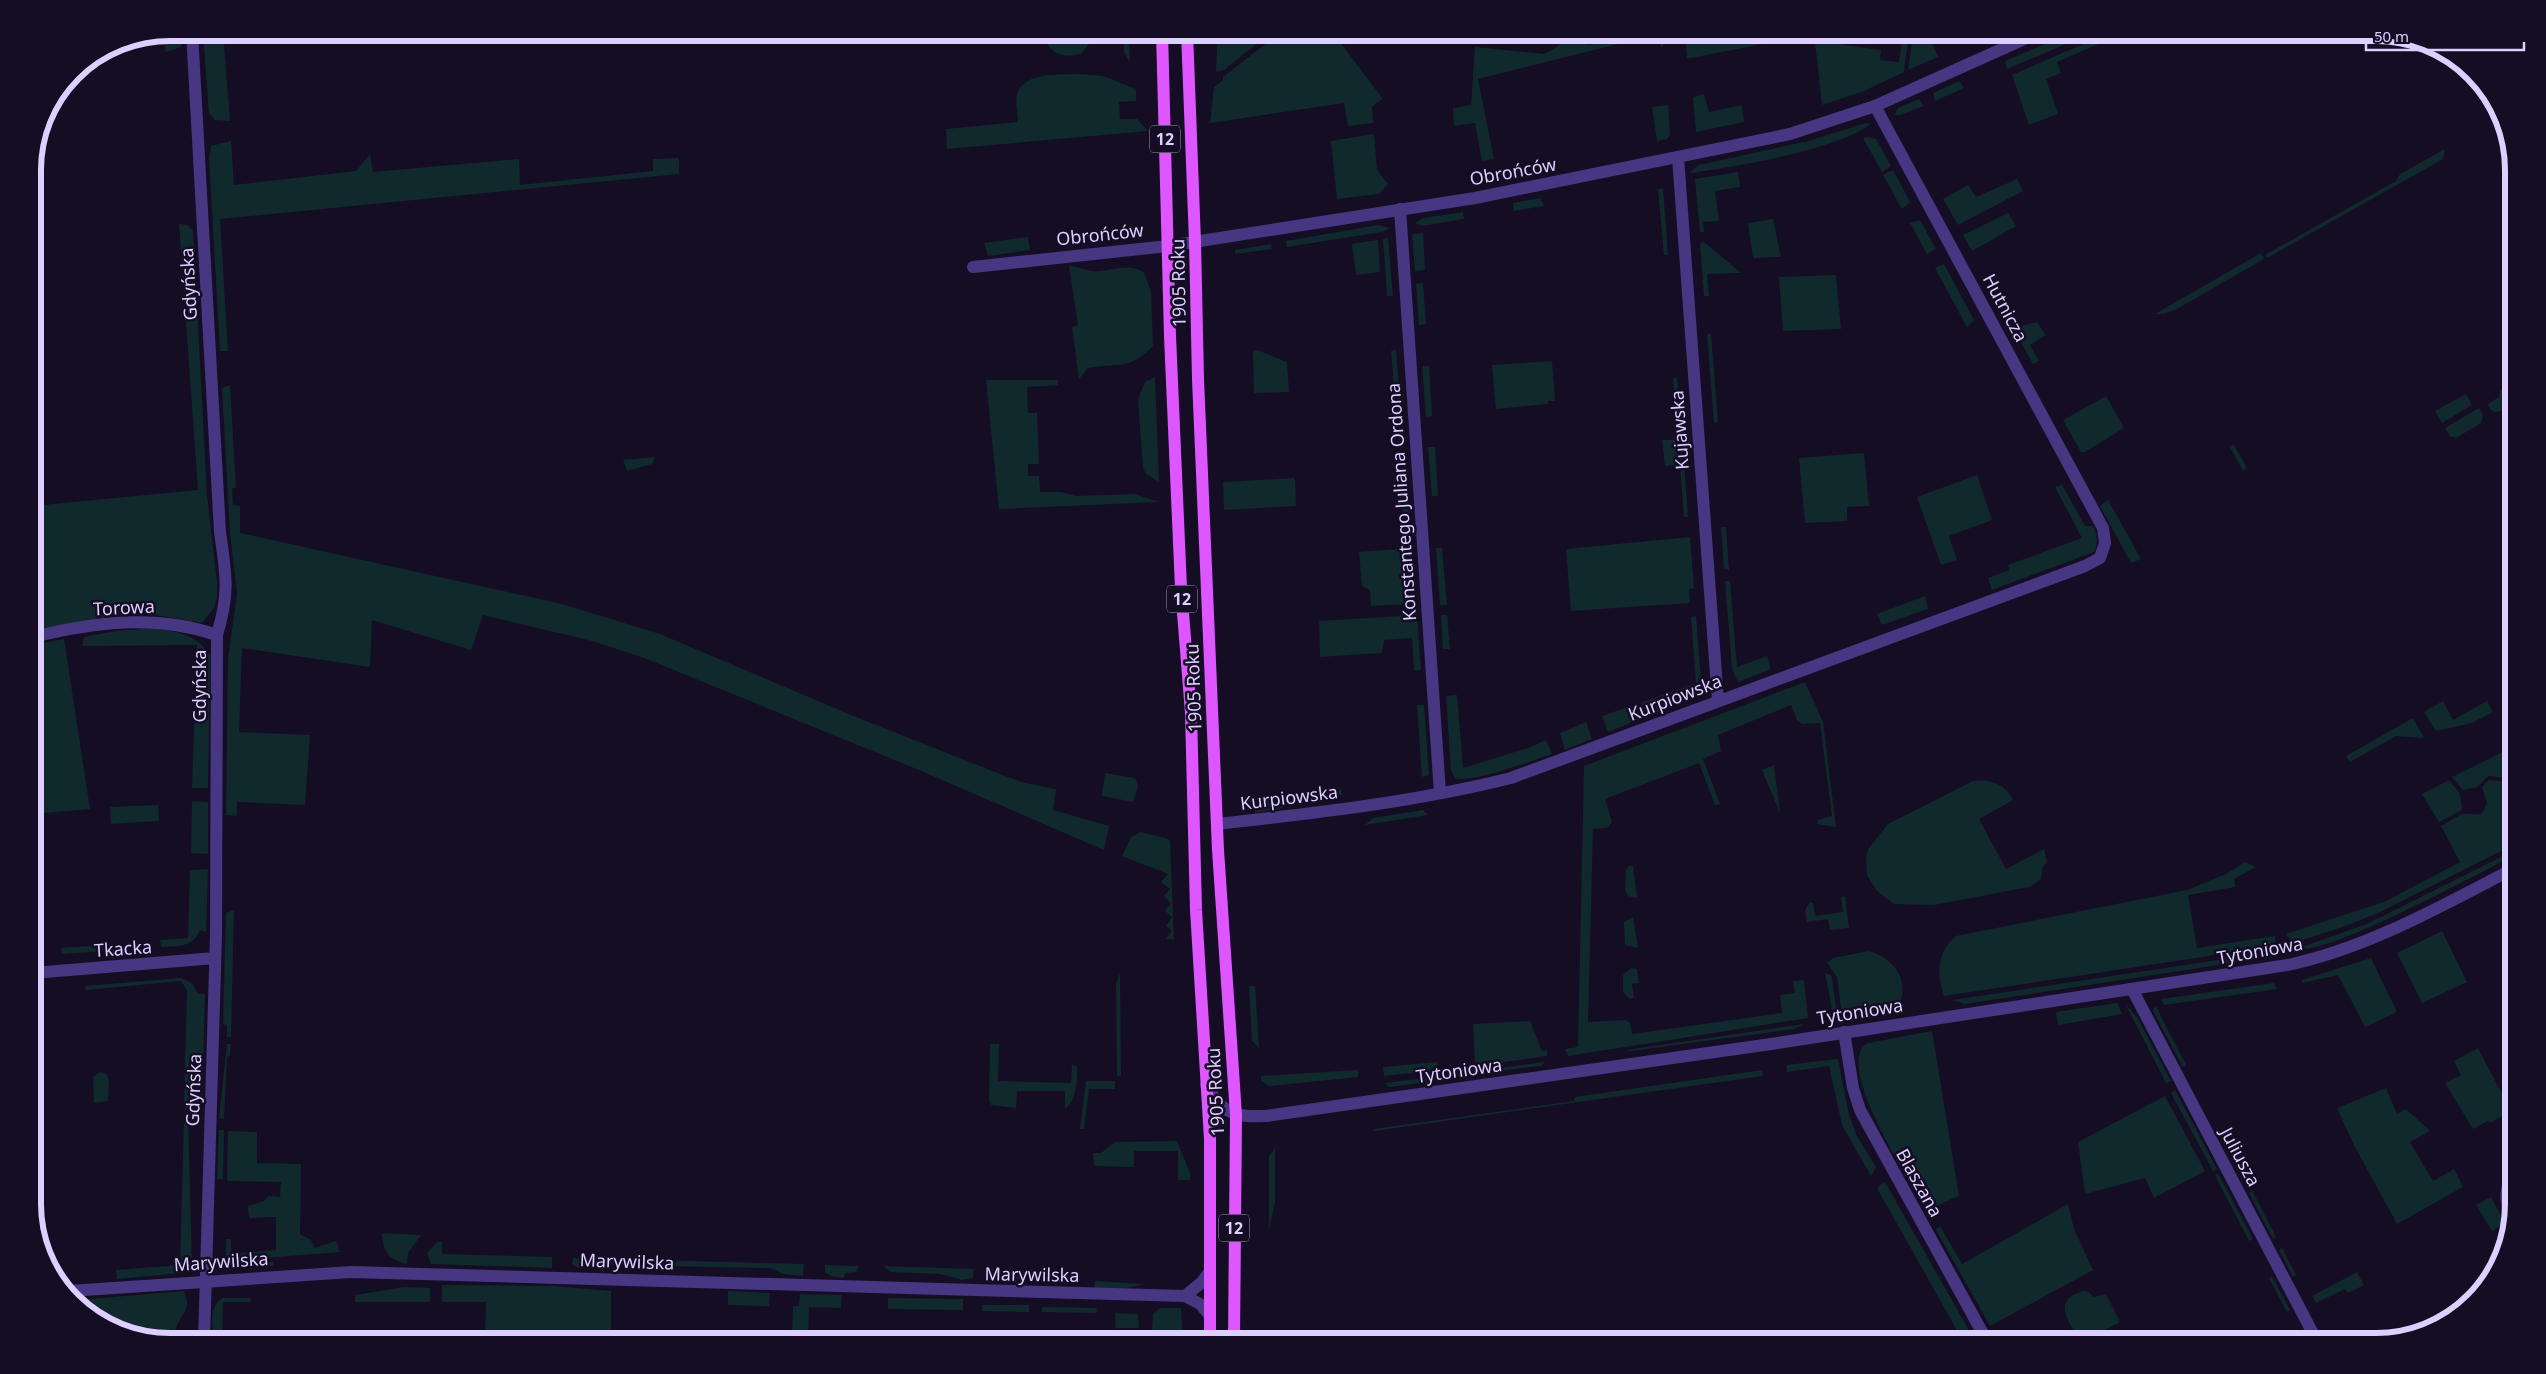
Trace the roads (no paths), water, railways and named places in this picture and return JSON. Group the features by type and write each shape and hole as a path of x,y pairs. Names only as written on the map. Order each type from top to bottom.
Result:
{"main road":[{"name":"1905 Roku","path":"1162,41 1181,588 1191,713 1193,840 1210,1139 1210,1333"},
{"name":"1905 Roku","path":"1186,41 1196,242 1198,379 1217,824 1236,1115 1234,1333"}],"street":[{"name":"Gdyńska","path":"193,41 220,532 226,585 226,602 217,635 215,958 204,1333"},
{"name":"Obrońców","path":"973,267 1168,246 1400,209 1551,184 1806,130 1875,106 2020,41"},
{"name":"Hutnicza","path":"1875,106 2103,528"},
{"name":"Kujawska","path":"1678,157 1718,700"},
{"name":"Konstantego Juliana Ordona","path":"1400,209 1440,793"},
{"name":"Kurpiowska","path":"1217,824 1351,808 1440,793 1511,778 2095,561 2104,552 2105,536 2103,528"},
{"name":"Torowa","path":"42,635 62,630 142,622 188,627 217,635"},
{"name":"Tytoniowa","path":"1236,1115 1266,1116 1844,1032 2318,959 2374,937 2505,874"},
{"name":"Tkacka","path":"42,972 215,958"},
{"name":"Juliusza","path":"2132,989 2312,1333"},
{"name":"Blaszana","path":"1844,1032 1853,1088 1860,1110 1982,1333"},
{"path":"1206,1084 1219,1105 1236,1115"},
{"name":"Marywilska","path":"75,1291 351,1272 1185,1296"},
{"path":"1210,1272 1201,1283 1185,1296 1200,1304 1210,1316"}]}
